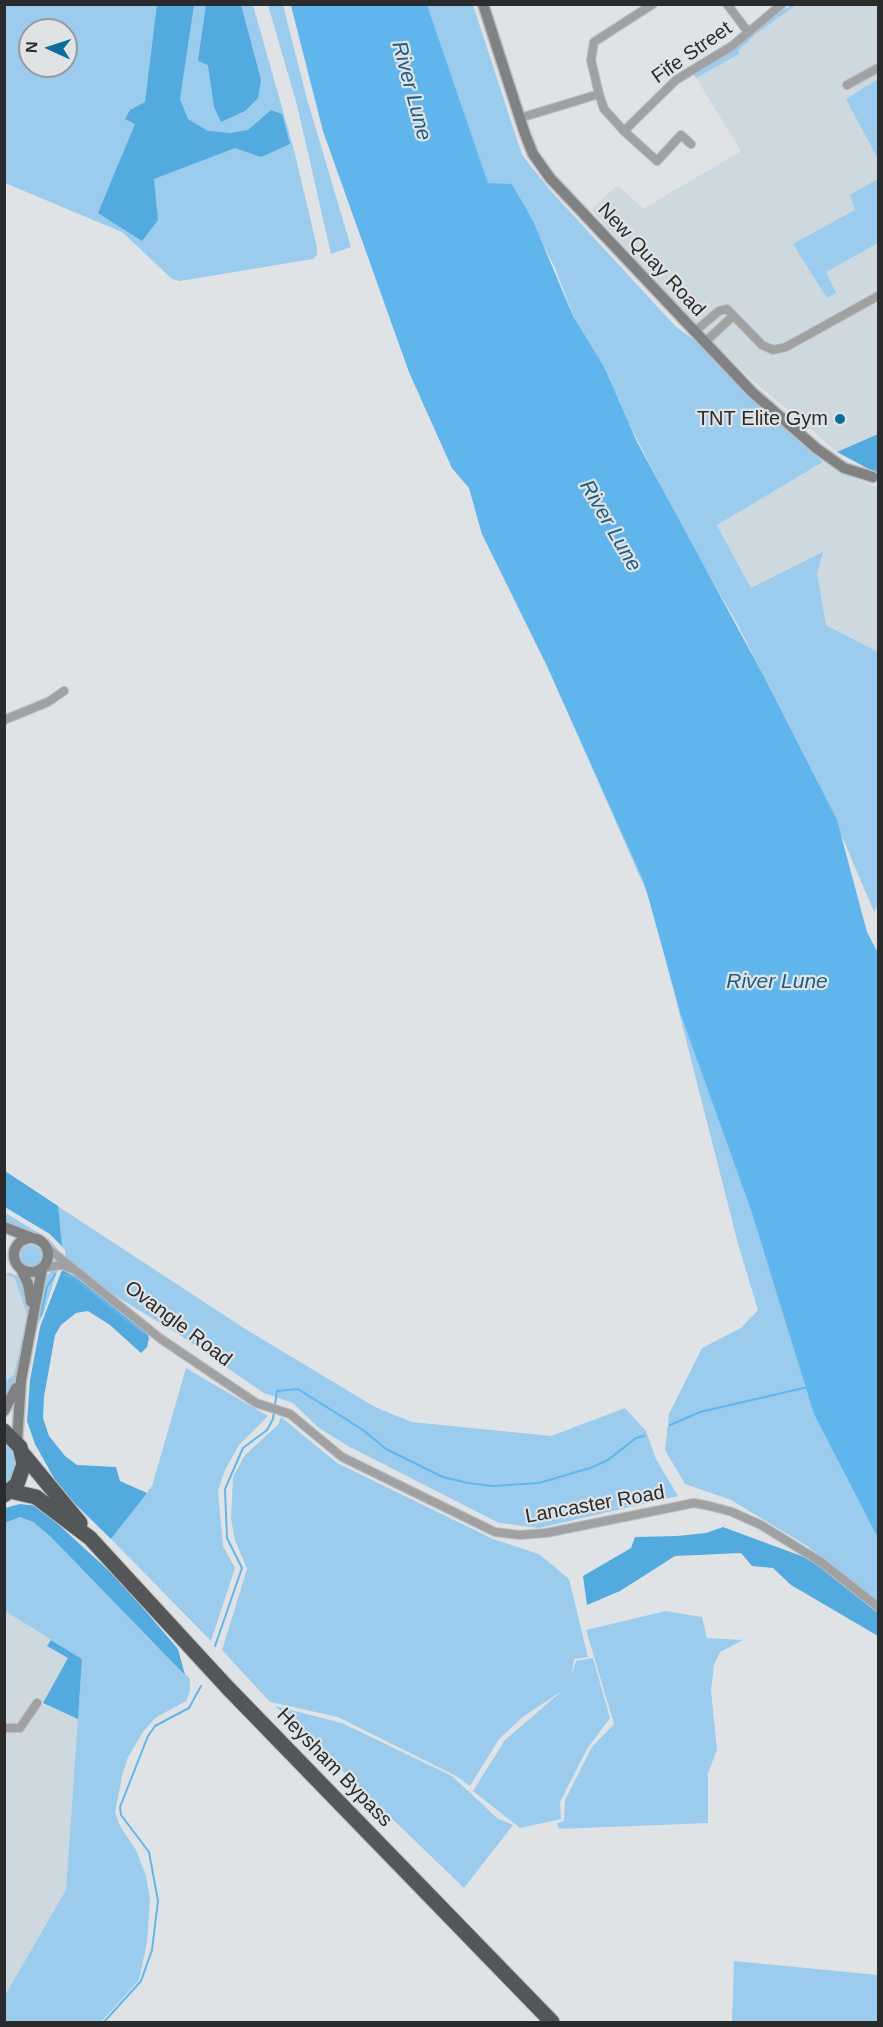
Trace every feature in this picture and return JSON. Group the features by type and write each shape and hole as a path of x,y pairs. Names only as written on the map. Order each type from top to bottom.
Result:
{"highway":[{"name":"Heysham Bypass","path":"4,1431 20,1448 90,1538 227,1687 552,2022"},
{"path":"7,1493 22,1474 20,1448"},
{"name":"Heysham Bypass","path":"7,1493 36,1497 90,1538"}],"street":[{"name":"New Quay Road","path":"483,4 533,154 550,178 704,343 816,448 844,468 873,477"},
{"path":"653,4 594,42 591,60 599,94 604,109 657,161 681,135 692,144"},
{"path":"727,4 748,32"},
{"name":"Fife Street","path":"624,131 676,80 732,46 782,4"},
{"path":"847,85 879,68"},
{"path":"520,118 599,94"},
{"path":"694,332 719,311 727,309 762,345 773,350 786,347 878,297"},
{"path":"704,343 733,316"},
{"path":"4,720 48,702 64,691"},
{"path":"4,1229 32,1238 45,1246 48,1260 42,1269 21,1380 20,1448"},
{"path":"4,1229 14,1252 15,1263 22,1271 30,1291 32,1317"},
{"path":"14,1252 18,1243 32,1238"},
{"name":"Ovangle Road","path":"45,1246 161,1339 260,1405 285,1411"},
{"path":"22,1271 32,1273 62,1265 75,1270"},
{"path":"4,1411 21,1380"},
{"name":"Lancaster Road","path":"285,1411 342,1457 495,1532 520,1535 546,1533 694,1503 710,1506 732,1512 761,1525 821,1562 879,1607"},
{"path":"4,1728 20,1728 37,1703"}],"shaded area":[{"path":"4,5 253,5 294,150 317,255 313,259 180,281 172,279 122,232 5,183"},
{"path":"157,5 194,5 180,99 188,119 208,131 231,133 248,130 271,110 282,114 290,144 261,157 235,148 154,179 158,220 142,241 98,213 135,124 125,119 130,110 145,102"},
{"path":"206,5 241,5 261,80 258,98 245,111 221,122 214,107 208,65 198,61"},
{"path":"268,5 283,5 307,99 351,247 331,254 297,105"},
{"path":"291,5 878,1118 878,1602 807,1546 731,1500 685,1484 665,1450 669,1414 702,1348 741,1328 758,1310 738,1244 651,902 547,666 482,534 469,488 452,468 409,372 323,131"},
{"path":"426,5 473,5 522,155 551,191 675,326 697,342 823,462 717,525 751,588 823,552 817,573 826,625 878,652 878,905 874,912 844,841 740,629 685,533 573,315 555,268 512,184 488,184"},
{"path":"796,5 878,5 878,434 837,452 751,379 688,319 591,209 618,185 643,209 741,151 696,78 739,54 739,50 755,35"},
{"path":"796,5 755,35 739,50 739,54 696,78 692,72 724,57 724,54 743,42 769,17"},
{"path":"878,79 878,159 846,99"},
{"path":"878,179 878,243 826,272 836,293 827,298 793,244 855,210 850,195"},
{"path":"878,434 878,474 837,452"},
{"path":"826,461 840,473 878,488 878,652 826,625 817,573 751,588 717,524"},
{"path":"4,1171 247,1330 375,1407 412,1422 551,1436 625,1408 646,1431 656,1459 678,1496 539,1528 499,1523 348,1446 319,1428 293,1403 264,1393 178,1334 114,1295 66,1259 65,1250 50,1234 5,1207"},
{"path":"5,1171 58,1206 62,1246 50,1234 5,1207"},
{"path":"4,1212 50,1240 63,1256 43,1236 17,1229 5,1222"},
{"path":"31,1245 39,1248 42,1256 39,1264 31,1267 23,1264 20,1256 23,1248"},
{"path":"58,1269 43,1315 37,1326 46,1277 51,1271"},
{"path":"62,1270 80,1279 147,1333 149,1338 147,1347 141,1353 110,1325 88,1311 76,1313 61,1325 55,1335 44,1397 43,1418 49,1436 65,1456 77,1465 116,1467 120,1481 147,1493 111,1539 60,1489 35,1444 27,1421 30,1380 40,1327"},
{"path":"10,1273 20,1277 28,1297 28,1312 16,1378 5,1402 4,1383 14,1374 27,1315 15,1278 5,1274"},
{"path":"4,1274 20,1279 27,1315 14,1375 4,1402"},
{"path":"186,1368 268,1416 239,1445 225,1470 218,1491 223,1546 235,1568 211,1641 111,1539 152,1486"},
{"path":"281,1417 337,1463 493,1539 539,1554 569,1579 588,1657 574,1659 572,1674 576,1661 593,1658 610,1718 587,1749 560,1802 561,1819 520,1828 473,1791 505,1740 562,1691 524,1716 499,1739 470,1786 456,1776 338,1717 270,1702 222,1650 247,1569 235,1540 231,1519 233,1477 245,1455 278,1425"},
{"path":"4,1440 16,1456 16,1466 14,1475 4,1486"},
{"path":"20,1504 38,1506 118,1579 178,1649 185,1675 51,1537 33,1522 20,1517 5,1523 5,1508"},
{"path":"20,1517 33,1522 52,1537 190,1679 190,1691 186,1701 155,1718 143,1732 128,1757 122,1776 115,1813 120,1826 136,1850 146,1876 150,1899 147,1942 139,1980 101,2022 5,2022 5,1995 66,1890 82,1659 5,1611 5,1523"},
{"path":"723,1527 812,1560 878,1612 878,1636 791,1585 773,1568 752,1566 741,1553 675,1556 620,1591 587,1605 583,1576 631,1548 635,1537 706,1533"},
{"path":"5,1611 82,1659 66,1890 5,1995"},
{"path":"666,1611 702,1617 707,1638 743,1640 720,1652 714,1665 711,1690 717,1750 708,1773 708,1823 559,1829 557,1823 564,1821 565,1800 592,1747 614,1724 586,1630"},
{"path":"51,1640 82,1659 78,1719 43,1703 68,1658 47,1646"},
{"path":"275,1706 342,1723 452,1776 497,1818 513,1825 464,1888"},
{"path":"734,1961 878,1975 878,2022 732,2022"}],"water":[{"name":"River Lune","path":"291,5 427,5 488,183 512,184 533,221 573,316 604,367 637,442 762,673 837,820 867,932 878,953 878,1538 814,1414 752,1213 681,1015 644,882 547,666 482,534 469,488 452,468 409,372 323,131"}],"waterway":[{"path":"41,1315 47,1287 55,1274"},
{"path":"64,1275 73,1277 143,1333"},
{"path":"670,1425 700,1412 808,1387"},
{"path":"215,1646 242,1568 227,1538 225,1489 243,1448 267,1430 273,1419 277,1391 298,1389 363,1430 386,1449 443,1477 468,1483 493,1486 539,1483 590,1468 608,1460 636,1438 644,1436"},
{"path":"104,2022 141,1981 152,1950 158,1901 149,1852 121,1815 120,1807 148,1736 155,1726 189,1708 201,1686"}],"place":[{"name":"TNT Elite Gym","path":"840,419"}]}
